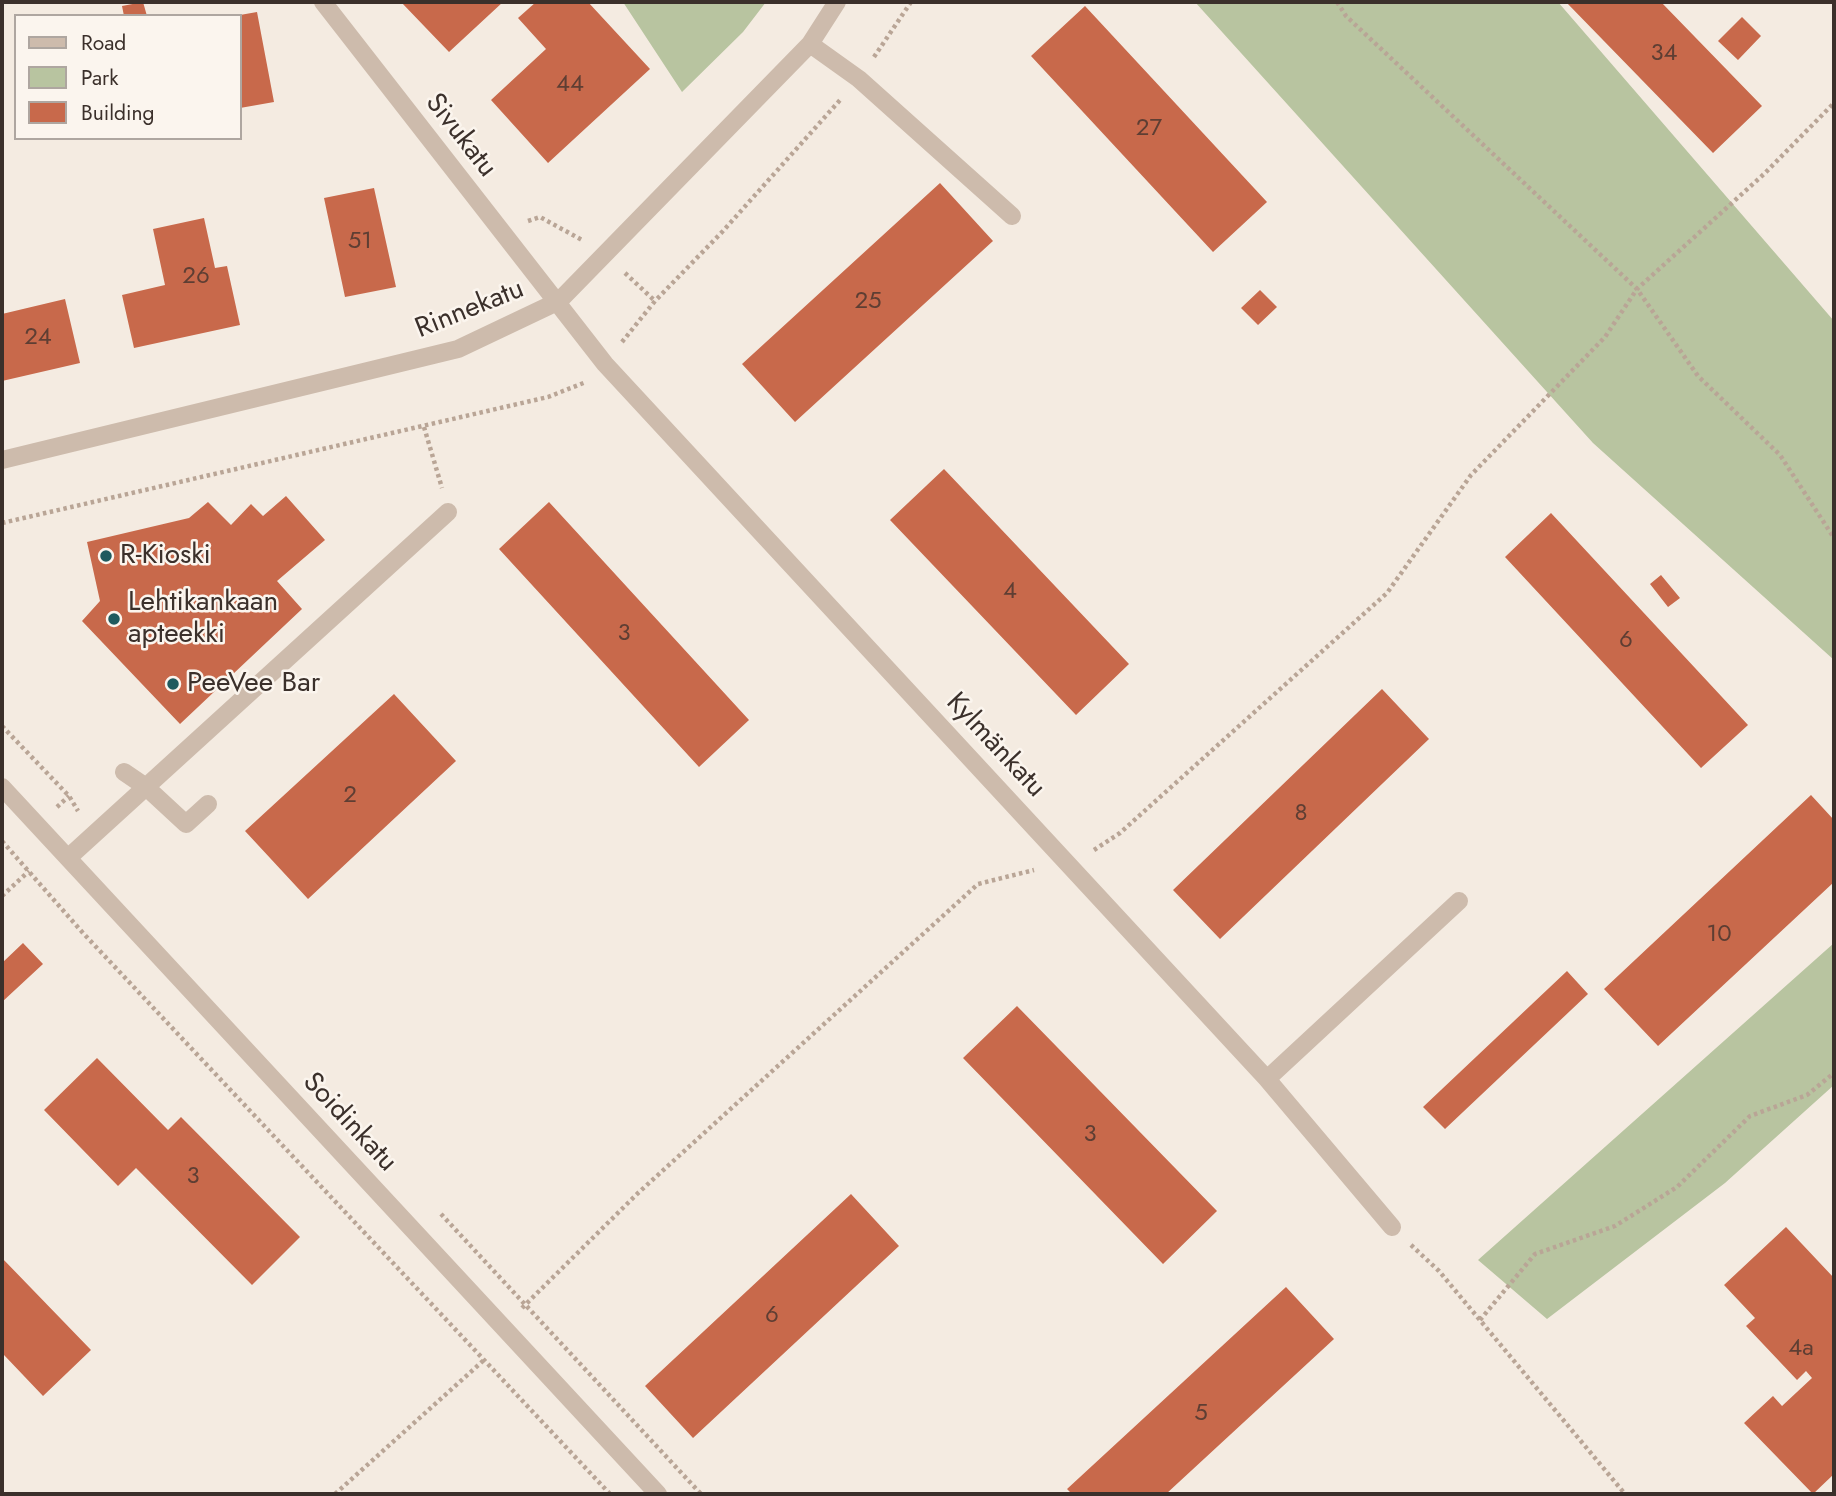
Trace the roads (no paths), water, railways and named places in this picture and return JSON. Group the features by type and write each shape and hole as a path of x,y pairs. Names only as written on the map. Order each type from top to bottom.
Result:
{"street":[{"name":"Sivukatu","path":"323,2 559,301"},
{"name":"Rinnekatu","path":"2,460 457,349 559,301 810,44 837,2"},
{"path":"810,44 859,79 1012,216"},
{"name":"Kylmänkatu","path":"559,301 605,364 1268,1079 1392,1227"},
{"path":"69,857 449,512"},
{"path":"124,772 146,787 186,824 208,804"},
{"name":"Soidinkatu","path":"2,787 659,1494"},
{"path":"1268,1079 1460,901"}],"place":[{"name":"R-Kioski","path":"106,556"},
{"name":"Lehtikankaan apteekki","path":"114,619"},
{"name":"PeeVee Bar","path":"173,684"}]}
